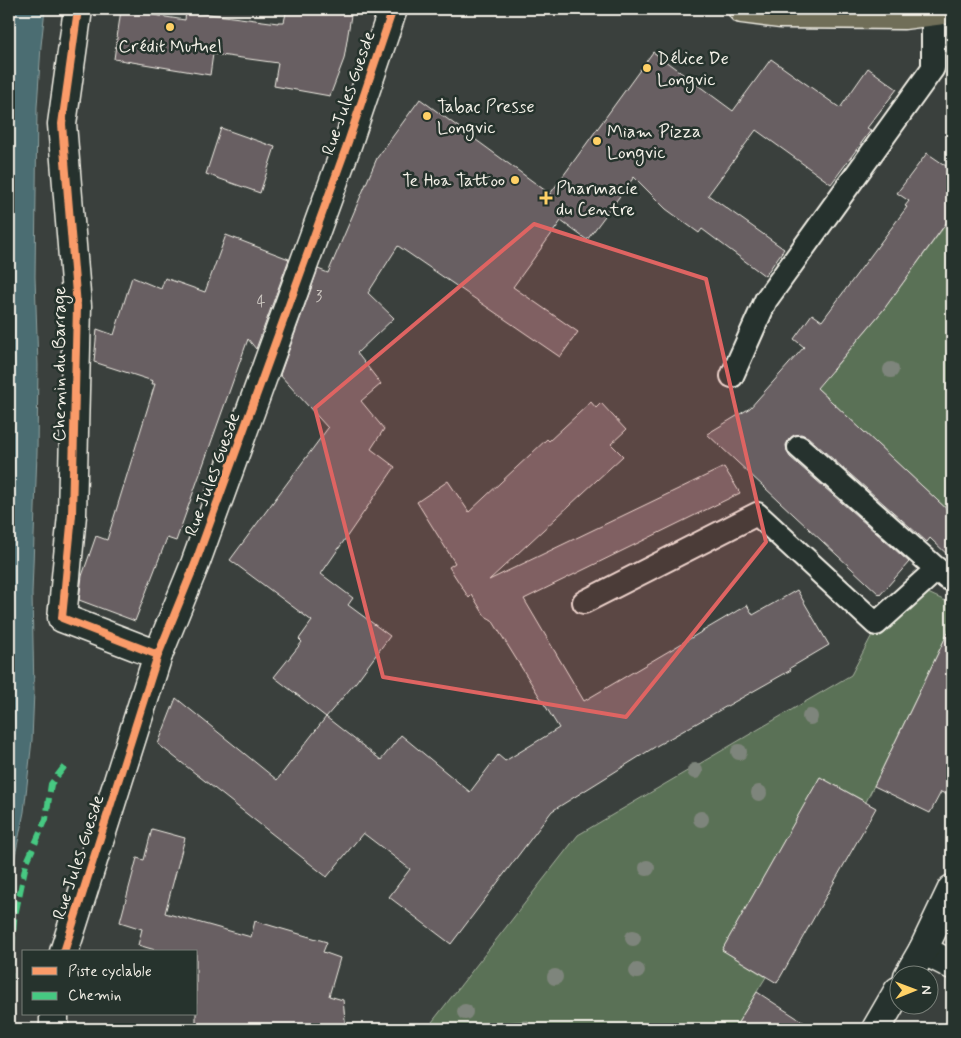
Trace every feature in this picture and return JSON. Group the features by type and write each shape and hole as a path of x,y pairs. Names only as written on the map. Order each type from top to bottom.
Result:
{"main road":[{"path":"742,9 780,14 866,12 904,15 942,10"}],"street":[{"name":"Chemin du Barrage","path":"78,9 62,124 77,306 72,515 62,618 158,654"},
{"name":"Rue Jules Guesde","path":"65,950 158,654 195,564 347,145 393,9"},
{"path":"914,966 952,889"},
{"path":"923,950 952,965"},
{"path":"876,1029 888,1008"},
{"path":"54,1016 54,1029"}],"lane":[{"path":"732,376 766,300 933,68 942,10"},
{"path":"584,602 757,514 876,624 944,575 799,447"}],"highlighted area":[{"path":"534,224 706,279 766,542 626,717 383,677 315,408"}],"green space":[{"path":"952,219 952,514 815,386 829,370 832,371 884,309 944,227 946,228"},
{"path":"928,593 952,604 952,624 866,802 820,777 722,950 766,977 734,1029 529,1029 528,1021 432,1029 432,1022 578,835 851,675 872,635"}],"water":[{"path":"9,9 45,9 37,107 35,277 38,365 32,594 34,691 32,740 24,812 9,885"}],"building":[{"path":"287,9 352,9 344,59 330,96 274,86 278,63 213,54 210,75 114,59 121,10 185,20 186,11 278,23 284,22"},
{"path":"653,52 733,111 771,59 840,108 868,68 897,89 867,128 871,130 831,184 756,130 708,195 784,249 765,276 702,229 699,233 666,209 634,177 587,240 561,221 513,287 578,332 560,357 398,246 368,293 394,318 357,353 381,384 361,401 384,429 371,449 395,467 321,574 353,598 348,605 390,636 356,682 326,717 274,677 302,642 299,639 312,621 230,560 328,428 280,375 318,269 328,273 377,158 420,99 550,194"},
{"path":"221,128 275,147 260,193 206,174"},
{"path":"927,153 952,170 952,215 884,309 817,388 952,514 952,559 930,538 927,542 808,437 801,434 794,435 786,445 790,457 909,562 880,595 707,434 750,408 804,347 794,339 812,314 822,321 907,207 905,206 909,201 897,193"},
{"path":"226,235 289,259 256,349 248,339 176,541 167,538 135,621 79,600 82,576 96,536 107,540 155,384 152,384 153,381 94,362 97,329 114,335 132,277 161,289 165,278 205,292"},
{"path":"591,402 596,408 601,403 626,430 611,444 623,456 489,580 724,467 740,493 524,599 584,701 747,605 753,615 797,590 829,645 790,668 791,670 658,745 552,811 451,944 389,897 410,869 363,833 327,877 158,744 176,698 277,780 326,717 381,760 401,735 470,792 498,755 505,761 559,728 492,620 485,616 472,595 469,598 449,567 455,563 417,502 448,481 469,512 547,439 549,441"},
{"path":"952,624 952,797 941,792 930,813 874,786"},
{"path":"820,777 876,808 777,983 722,950"},
{"path":"152,829 185,838 165,913 251,937 255,921 327,942 323,952 340,958 329,996 343,1000 346,1029 196,1029 196,1016 198,1016 198,950 155,950 138,945 142,929 120,922 137,858 144,860"},
{"path":"757,992 814,1029 734,1029"}],"marked path":[{"path":"9,984 14,920 26,864 46,819 51,784 68,762"}],"cycle path":[{"path":"78,9 62,124 77,306 72,515 62,618 158,655"},
{"path":"65,950 158,655 195,564 347,145 393,9"}],"place":[{"name":"Crédit Mutuel","path":"170,27"},
{"name":"Délice De Longvic","path":"647,68"},
{"name":"Tabac Presse Longvic","path":"427,116"},
{"name":"Miam Pizza Longvic","path":"597,141"},
{"name":"Te Hoa Tattoo","path":"515,180"},
{"name":"Pharmacie du Centre","path":"546,198"}]}
